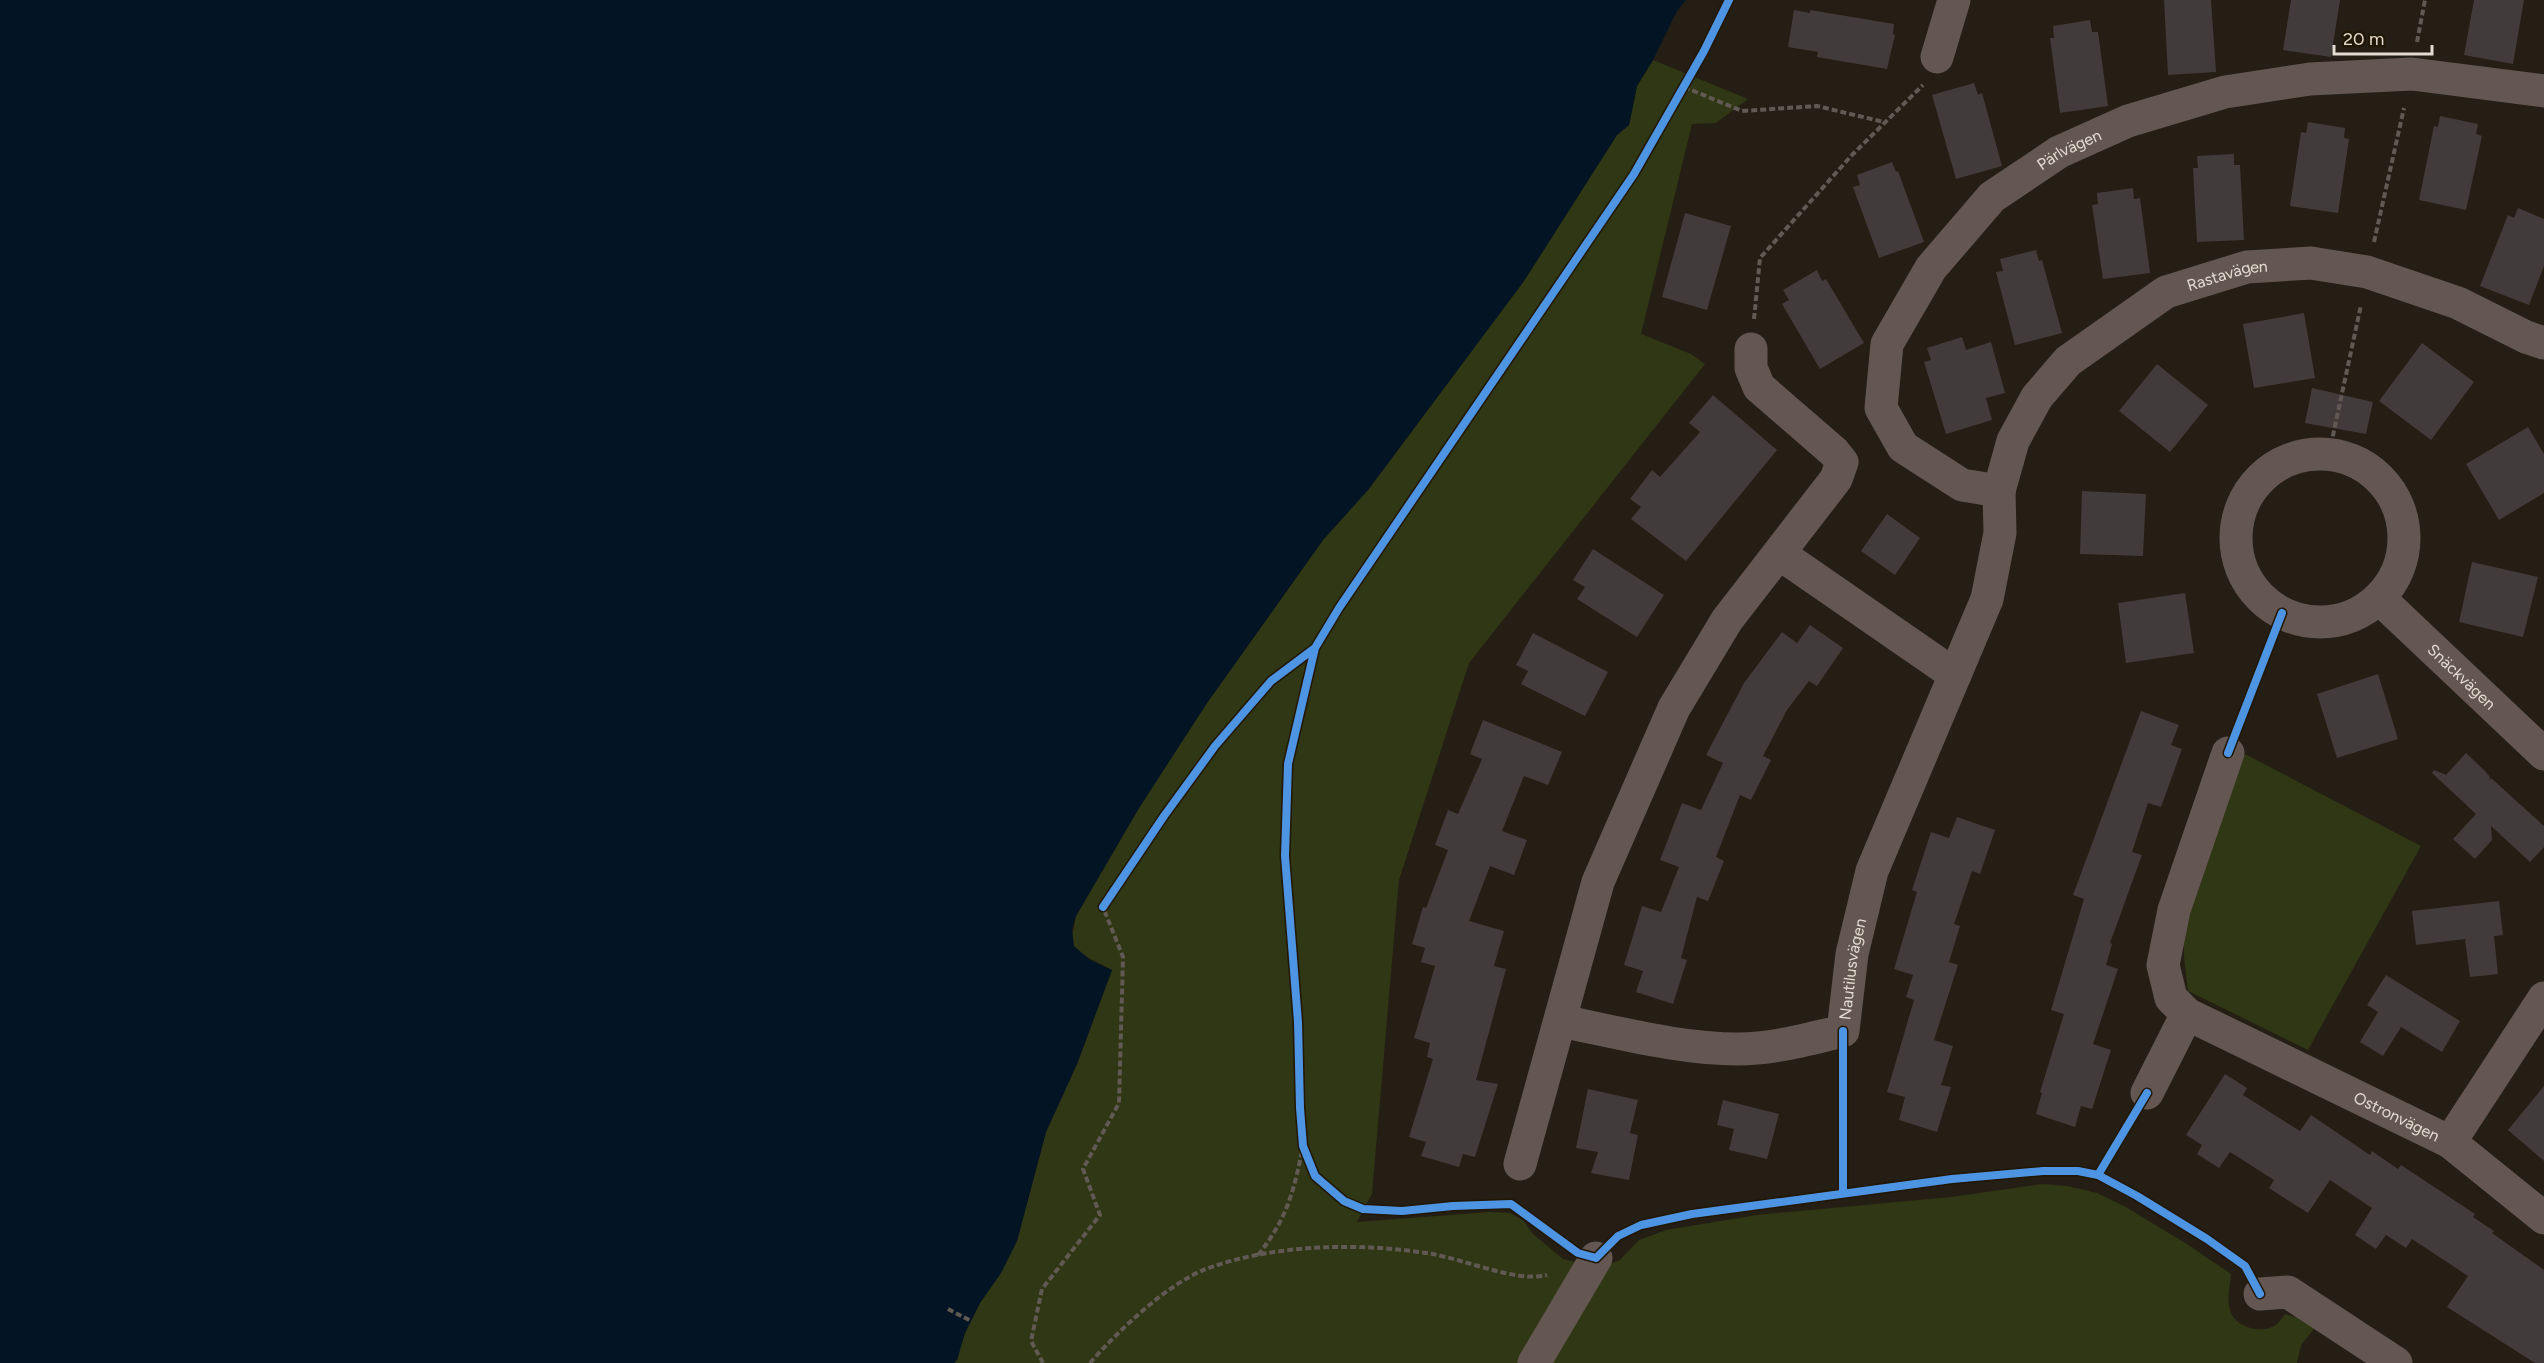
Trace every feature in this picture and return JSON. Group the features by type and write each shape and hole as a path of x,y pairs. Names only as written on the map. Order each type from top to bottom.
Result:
{"street":[{"path":"1937,57 1954,0"},
{"name":"Pärlvägen","path":"1999,491 1962,485 1903,447 1881,408 1887,344 1931,268 1992,197 2068,147 2128,121 2225,92 2310,79 2412,74 2544,91"},
{"name":"Rastavägen","path":"1999,491 2013,441 2037,397 2068,361 2166,292 2247,267 2311,262 2367,272 2458,303 2526,337 2544,343"},
{"path":"1520,1164 1598,882 1674,708 1727,620 1836,479 1842,462 1834,452 1759,387 1750,368 1751,349"},
{"path":"2311,454 2329,454 2350,458 2371,470 2388,487 2400,511 2405,535 2401,563 2393,581 2379,598 2363,611 2344,619 2322,622 2293,618 2272,607 2248,581 2240,562 2236,543 2237,523 2254,485 2268,472 2292,458 2311,454"},
{"name":"Nautilusvägen","path":"1560,1021 1660,1041 1738,1049 1779,1046 1843,1031 1852,954 1872,871 1987,599 2000,532 1999,491"},
{"path":"1780,554 1955,675"},
{"name":"Snäckvägen","path":"2379,598 2544,754"},
{"name":"Ostronvägen","path":"2228,753 2174,910 2163,965 2171,998 2187,1014 2450,1142 2544,998"},
{"path":"2147,1093 2187,1014"},
{"path":"2450,1142 2544,1218"},
{"path":"1534,1363 1596,1258"},
{"path":"2260,1294 2288,1292 2396,1363"}],"path":[{"path":"2418,37 2425,0"},
{"path":"1751,349 1760,258 1884,122 1923,85 1937,57"},
{"path":"1679,96 1689,78"},
{"path":"1684,87 1742,111 1817,106 1884,122"},
{"path":"2383,203 2397,136"},
{"path":"2329,454 2361,304"},
{"path":"1043,1363 1031,1341 1042,1289 1100,1215 1083,1169 1119,1103 1123,957 1103,907 1109,898"},
{"path":"1257,1256 1276,1232 1290,1201 1303,1137"},
{"path":"1303,1146 1311,1166"},
{"path":"1090,1363 1163,1294 1205,1269 1257,1256 1348,1245 1432,1254 1527,1277 1544,1276 1596,1258"},
{"path":"948,1309 971,1321"}],"green space":[{"path":"1653,60 1748,99 1716,123 1692,124 1641,334 1691,354 1705,364 1469,663 1399,880 1372,1194 1357,1222 1490,1212 1510,1213 1524,1221 1532,1233 1563,1259 1600,1268 1620,1260 1639,1240 1666,1230 1757,1215 1951,1197 2042,1184 2067,1186 2097,1193 2124,1206 2231,1274 2229,1304 2231,1313 2243,1325 2255,1329 2267,1329 2276,1325 2285,1314 2318,1324 2301,1345 2297,1363 954,1363 965,1333 980,1303 1001,1273 1017,1241 1046,1132 1077,1064 1112,970 1070,948 1076,916 1139,808 1207,703 1323,540 1368,490 1524,281 1617,135 1629,125 1637,86"},
{"path":"2245,754 2421,846 2308,1050 2188,991 2184,957 2184,929"}],"water":[{"path":"0,0 1686,0 1677,11 1653,60 1637,86 1629,125 1617,135 1524,281 1368,490 1323,540 1207,703 1139,808 1076,916 1072,930 1074,946 1090,960 1112,970 1077,1064 1046,1132 1017,1241 1001,1273 980,1303 965,1333 954,1363 0,1363"}],"building":[{"path":"2164,0 2211,0 2216,72 2168,75"},
{"path":"2291,0 2340,0 2331,57 2283,50"},
{"path":"2474,0 2524,0 2513,64 2464,55"},
{"path":"1794,10 1810,13 1810,10 1894,24 1893,34 1895,35 1887,69 1817,57 1818,52 1788,47"},
{"path":"2090,20 2092,32 2098,32 2108,106 2060,113 2050,38 2054,38 2053,26"},
{"path":"1974,83 1978,95 1982,93 2002,166 1956,179 1932,95"},
{"path":"2440,116 2478,124 2476,134 2482,136 2466,210 2419,200 2434,126 2438,127"},
{"path":"2308,122 2345,128 2344,138 2349,139 2338,213 2290,206 2301,132 2306,133"},
{"path":"2234,154 2234,165 2240,165 2244,240 2197,242 2193,168 2198,168 2197,156"},
{"path":"1892,162 1896,172 1898,171 1924,242 1879,258 1853,187 1860,185 1857,175"},
{"path":"2133,188 2134,199 2140,198 2150,273 2103,279 2092,205 2098,204 2097,193"},
{"path":"2518,208 2544,219 2544,266 2529,305 2480,286 2508,215 2514,218"},
{"path":"1685,213 1731,226 1707,310 1662,297"},
{"path":"2036,250 2039,261 2042,260 2062,333 2015,345 1996,272 2003,271 2000,259"},
{"path":"1817,270 1822,281 1826,279 1864,343 1820,369 1782,304 1789,300 1783,290"},
{"path":"2304,313 2315,378 2254,388 2243,324"},
{"path":"1962,337 1966,350 1991,342 2005,393 1986,398 1992,420 1946,434 1924,362 1931,360 1927,348"},
{"path":"2422,343 2474,382 2431,440 2379,401"},
{"path":"2157,364 2208,405 2170,452 2119,411"},
{"path":"2312,388 2373,402 2366,434 2305,423"},
{"path":"1713,395 1777,450 1686,561 1631,519 1641,507 1630,499 1652,470 1660,477 1700,432 1689,423"},
{"path":"2528,427 2544,454 2544,493 2499,520 2466,464"},
{"path":"2082,491 2146,494 2143,556 2080,554"},
{"path":"1887,514 1920,538 1895,575 1861,551"},
{"path":"1593,549 1664,595 1637,637 1577,599 1585,587 1573,580"},
{"path":"2472,562 2538,577 2523,637 2459,622"},
{"path":"2185,593 2194,653 2126,663 2118,603"},
{"path":"1810,625 1843,648 1817,686 1809,681 1787,710 1763,756 1771,760 1751,800 1740,795 1716,857 1724,861 1708,901 1697,897 1681,958 1687,960 1673,1004 1636,992 1643,971 1624,965 1642,906 1661,912 1679,867 1660,860 1682,803 1701,810 1723,763 1706,755 1744,683 1782,632 1797,643"},
{"path":"1533,633 1608,672 1585,716 1521,684 1528,671 1516,665"},
{"path":"2378,674 2398,739 2337,758 2317,694"},
{"path":"2141,711 2179,725 2171,745 2182,749 2161,807 2148,803 2132,852 2142,855 2110,943 2112,944 2106,965 2118,969 2093,1044 2111,1050 2092,1109 2081,1106 2075,1127 2036,1114 2042,1093 2040,1092 2064,1014 2051,1010 2084,899 2073,895"},
{"path":"1483,720 1562,752 1548,785 1524,776 1502,831 1527,840 1514,875 1490,866 1469,921 1504,931 1494,966 1506,969 1476,1080 1498,1084 1475,1157 1463,1154 1459,1167 1421,1156 1426,1142 1409,1137 1433,1059 1427,1057 1430,1043 1414,1038 1435,966 1421,962 1425,948 1412,944 1423,907 1426,908 1448,850 1435,845 1448,810 1458,814 1482,759 1470,754"},
{"path":"2466,753 2490,777 2489,781 2491,778 2544,826 2544,847 2530,862 2491,826 2492,840 2475,859 2453,839 2476,814 2432,773 2434,770 2446,775"},
{"path":"1957,817 1995,830 1980,874 1972,871 1954,924 1960,926 1949,962 1958,965 1934,1040 1953,1046 1941,1085 1951,1087 1937,1132 1899,1120 1905,1097 1887,1092 1914,1000 1906,997 1913,975 1894,969 1917,892 1912,890 1931,832 1949,838"},
{"path":"2499,901 2503,935 2494,936 2498,974 2470,977 2465,939 2416,945 2412,911"},
{"path":"2386,975 2460,1021 2442,1052 2401,1027 2383,1056 2360,1042 2378,1012 2367,1005"},
{"path":"2225,1074 2247,1088 2243,1095 2300,1131 2311,1115 2370,1155 2372,1151 2398,1169 2401,1165 2475,1214 2473,1217 2494,1231 2492,1233 2544,1270 2544,1363 2535,1363 2447,1307 2468,1276 2412,1239 2406,1248 2386,1235 2376,1249 2355,1235 2372,1208 2330,1180 2308,1213 2269,1188 2274,1180 2230,1152 2219,1168 2197,1154 2202,1145 2186,1135"},
{"path":"2544,1086 2544,1161 2508,1130"},
{"path":"1588,1089 1638,1100 1630,1133 1638,1135 1629,1180 1591,1173 1598,1152 1576,1148"},
{"path":"1723,1100 1779,1114 1767,1159 1729,1150 1734,1129 1717,1125"}],"cycle path":[{"path":"1729,0 1704,51 1634,174 1339,608 1315,648 1288,764 1285,856 1298,1022 1303,1146 1315,1176 1344,1201 1363,1209 1402,1211 1511,1204 1578,1253 1596,1258 1618,1236 1641,1225 1692,1214 1952,1179 2043,1171 2078,1171 2098,1175 2207,1239 2245,1266 2260,1294"},
{"path":"2228,753 2282,613"},
{"path":"1103,907 1164,816 1215,746 1271,681 1315,648"},
{"path":"1843,1031 1843,1192"},
{"path":"2098,1175 2147,1093"}]}
